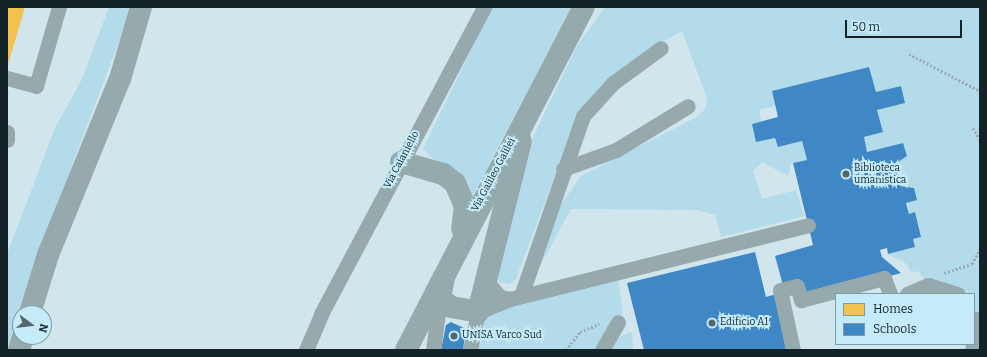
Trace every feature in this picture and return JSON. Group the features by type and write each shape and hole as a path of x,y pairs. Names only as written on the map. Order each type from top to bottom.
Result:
{"highway":[{"path":"32,305 48,255 120,79 141,7"}],"street":[{"path":"7,78 36,86 59,7"},
{"name":"Via Caianiello","path":"306,350 321,314 400,162 484,7"},
{"name":"Via Galileo Galilei","path":"406,350 457,247 584,7"},
{"path":"516,297 583,116 613,83 661,48"},
{"name":"Via Galileo Galilei","path":"470,350 494,249 533,104"},
{"path":"563,169 616,150 688,106"},
{"path":"7,132 7,140"},
{"path":"400,162 443,174 454,183 466,210 457,247"},
{"path":"440,298 463,312 478,312 516,297 808,225"},
{"path":"457,247 475,240 494,249"},
{"path":"433,350 440,298 446,270"},
{"path":"793,350 780,290 797,286 801,300 884,278 890,293"},
{"path":"486,281 500,297 516,297"},
{"path":"909,293 928,285 955,293"},
{"name":"Via Caianiello","path":"314,350 321,314"},
{"path":"602,350 618,322"},
{"path":"975,323 975,334"}],"path":[{"path":"909,54 980,91"},
{"path":"973,128 980,139"},
{"path":"938,275 972,264 980,248"},
{"path":"566,350 580,332 613,318 618,322"}],"shaded area":[{"path":"109,7 132,7 45,236 22,305 12,305 12,335 7,350 7,254 55,128 82,79"},
{"path":"492,7 571,7 472,197 423,149"},
{"path":"605,7 980,7 980,350 972,350 972,345 975,345 975,293 955,293 928,285 919,272 910,271 907,264 888,254 915,247 913,239 921,237 915,213 909,214 907,184 900,186 895,164 906,156 903,143 867,152 864,137 883,132 877,110 905,103 901,86 876,92 869,67 772,91 776,106 759,110 761,122 752,124 757,142 775,138 778,147 802,141 807,160 791,163 788,176 762,162 753,171 762,199 796,190 804,216 721,237 715,215 696,210 571,209 536,273 560,206 581,176 697,117 705,109 707,98 682,31 651,48 575,122 516,279 510,284 499,282 497,275 534,135 577,46"},
{"path":"618,278 623,313 612,322 595,350 478,350 486,316 499,308"},
{"path":"629,332 632,333 633,350 608,350 614,340"}],"building: Homes":[{"path":"7,7 25,7 7,68"}],"building: Schools":[{"name":"Biblioteca umanistica","path":"869,67 876,92 901,86 905,103 877,110 883,132 864,137 867,152 903,143 907,156 895,164 900,186 914,188 917,200 906,203 909,214 915,212 921,237 913,239 915,247 888,254 887,248 880,250 882,257 901,273 801,300 784,289 775,256 813,245 793,163 807,160 802,141 778,147 775,138 756,142 752,124 778,117 772,91"},
{"name":"Edificio A1","path":"755,252 766,297 780,293 793,350 644,350 627,283"},
{"name":"UNISA Varco Sud","path":"451,322 466,329 463,350 441,350 446,325"}],"place":[{"name":"Biblioteca umanistica","path":"846,174"},
{"name":"Edificio A1","path":"712,323"},
{"name":"UNISA Varco Sud","path":"454,336"}]}
